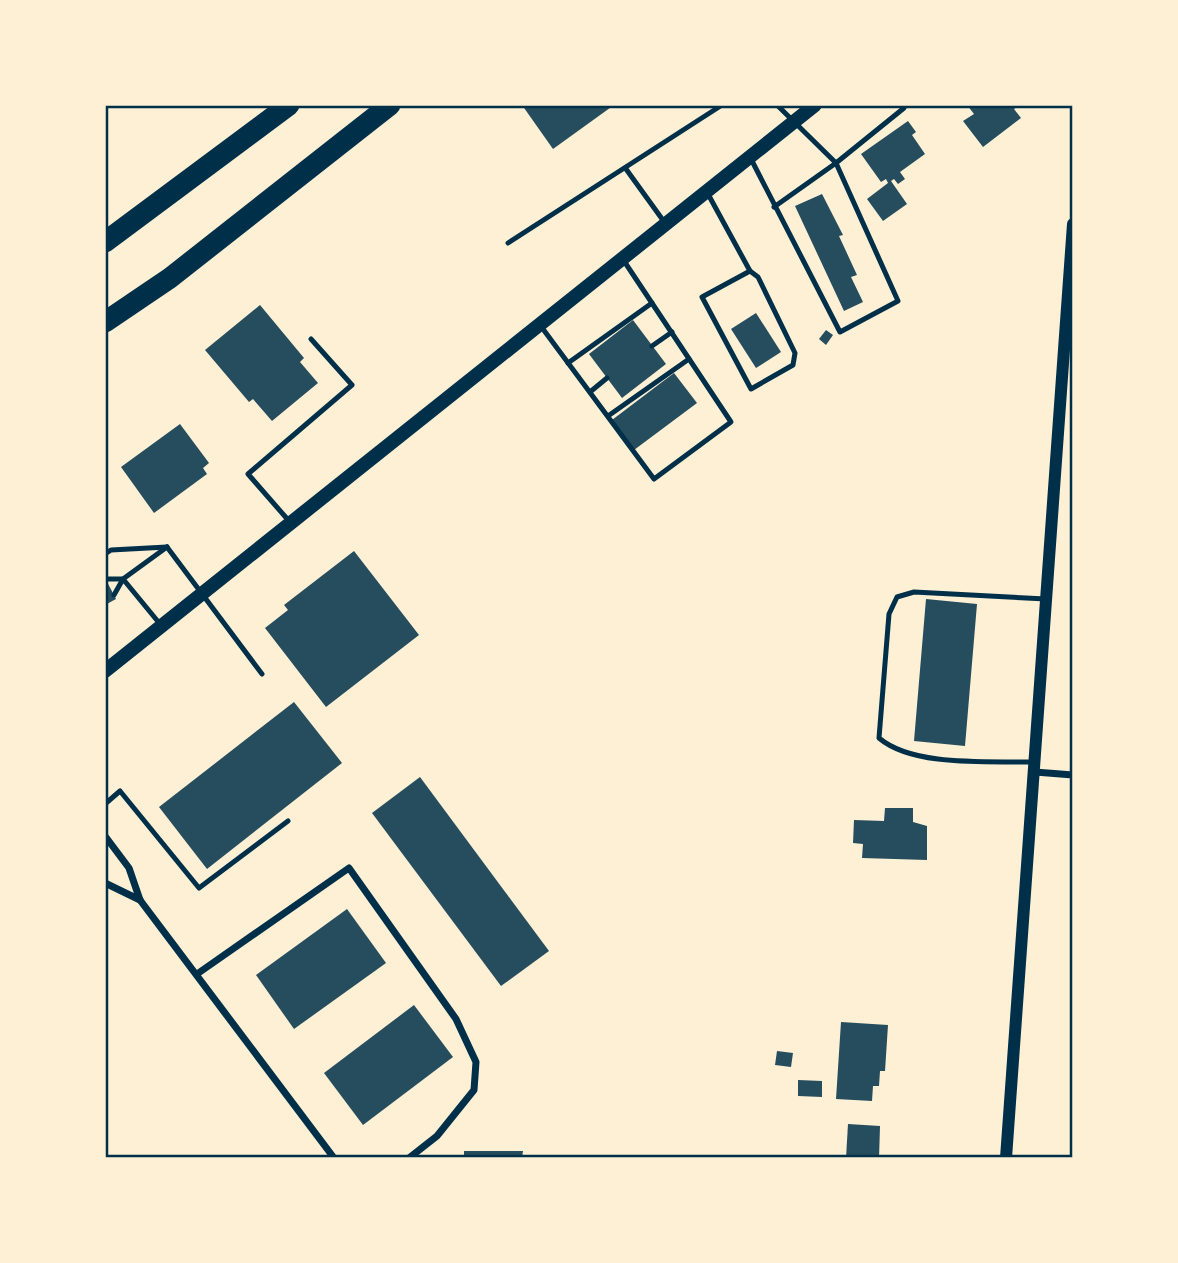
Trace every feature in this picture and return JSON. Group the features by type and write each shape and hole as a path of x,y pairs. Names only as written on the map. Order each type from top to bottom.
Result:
{"highway":[{"path":"105,242 199,175 289,105"},
{"path":"105,322 170,278 390,105"}],"main road":[{"path":"107,667 204,593 815,105"}],"street":[{"path":"1006,1158 1073,224"},
{"path":"1035,767 1073,775"},
{"path":"105,836 129,867 140,900 334,1158"},
{"path":"197,974 349,868 456,1019 476,1062 474,1090 437,1136 409,1158"},
{"path":"105,883 140,900"}],"lane":[{"path":"508,243 722,105"},
{"path":"750,156 840,332 898,301 836,163 792,123 777,105"},
{"path":"774,207 836,163 904,108"},
{"path":"626,169 665,223"},
{"path":"706,191 750,271 758,277 795,353 793,365 751,389 702,297 750,271"},
{"path":"540,324 654,479 731,422 622,258"},
{"path":"568,363 652,303"},
{"path":"652,346 671,332"},
{"path":"291,523 248,474 352,386 311,339"},
{"path":"608,416 689,359"},
{"path":"590,392 607,378"},
{"path":"167,547 262,674"},
{"path":"105,554 111,550 167,547"},
{"path":"114,595 123,579 167,547"},
{"path":"106,579 123,579"},
{"path":"123,579 162,626"},
{"path":"1035,767 928,757 894,750 879,738 889,614 897,597 914,592 1047,598"},
{"path":"105,804 120,791 199,888 288,821"}],"building":[{"path":"522,105 614,105 553,149"},
{"path":"967,105 1019,105 1014,109 1021,118 983,147 963,121 974,114"},
{"path":"908,121 916,132 912,135 925,154 900,172 905,179 898,184 894,179 891,181 907,204 883,221 867,199 888,183 886,179 881,182 861,154"},
{"path":"822,194 843,235 839,236 857,275 851,277 863,302 844,311 795,206"},
{"path":"260,305 304,358 300,362 318,383 272,421 253,399 249,402 205,350"},
{"path":"756,313 781,352 756,368 731,329"},
{"path":"633,320 666,364 622,398 589,354"},
{"path":"826,330 833,335 826,345 819,339"},
{"path":"674,373 697,403 634,450 612,420"},
{"path":"180,424 209,463 203,468 207,474 154,513 121,467"},
{"path":"354,551 419,635 326,707 265,628 288,610 284,605"},
{"path":"105,578 116,599 105,605"},
{"path":"926,599 977,604 965,746 914,741"},
{"path":"294,702 342,763 207,869 159,807"},
{"path":"420,777 549,951 501,986 372,813"},
{"path":"885,808 913,808 913,822 927,826 927,860 862,858 863,844 853,843 854,820 884,821"},
{"path":"347,909 386,963 294,1029 256,975"},
{"path":"414,1005 453,1057 363,1125 324,1073"},
{"path":"841,1022 888,1025 885,1071 880,1071 879,1086 873,1086 872,1101 836,1099"},
{"path":"777,1051 793,1053 791,1067 775,1065"},
{"path":"798,1080 822,1081 822,1097 798,1096"},
{"path":"848,1124 880,1126 879,1158 846,1158"},
{"path":"464,1151 523,1151 522,1158 464,1158"}]}
